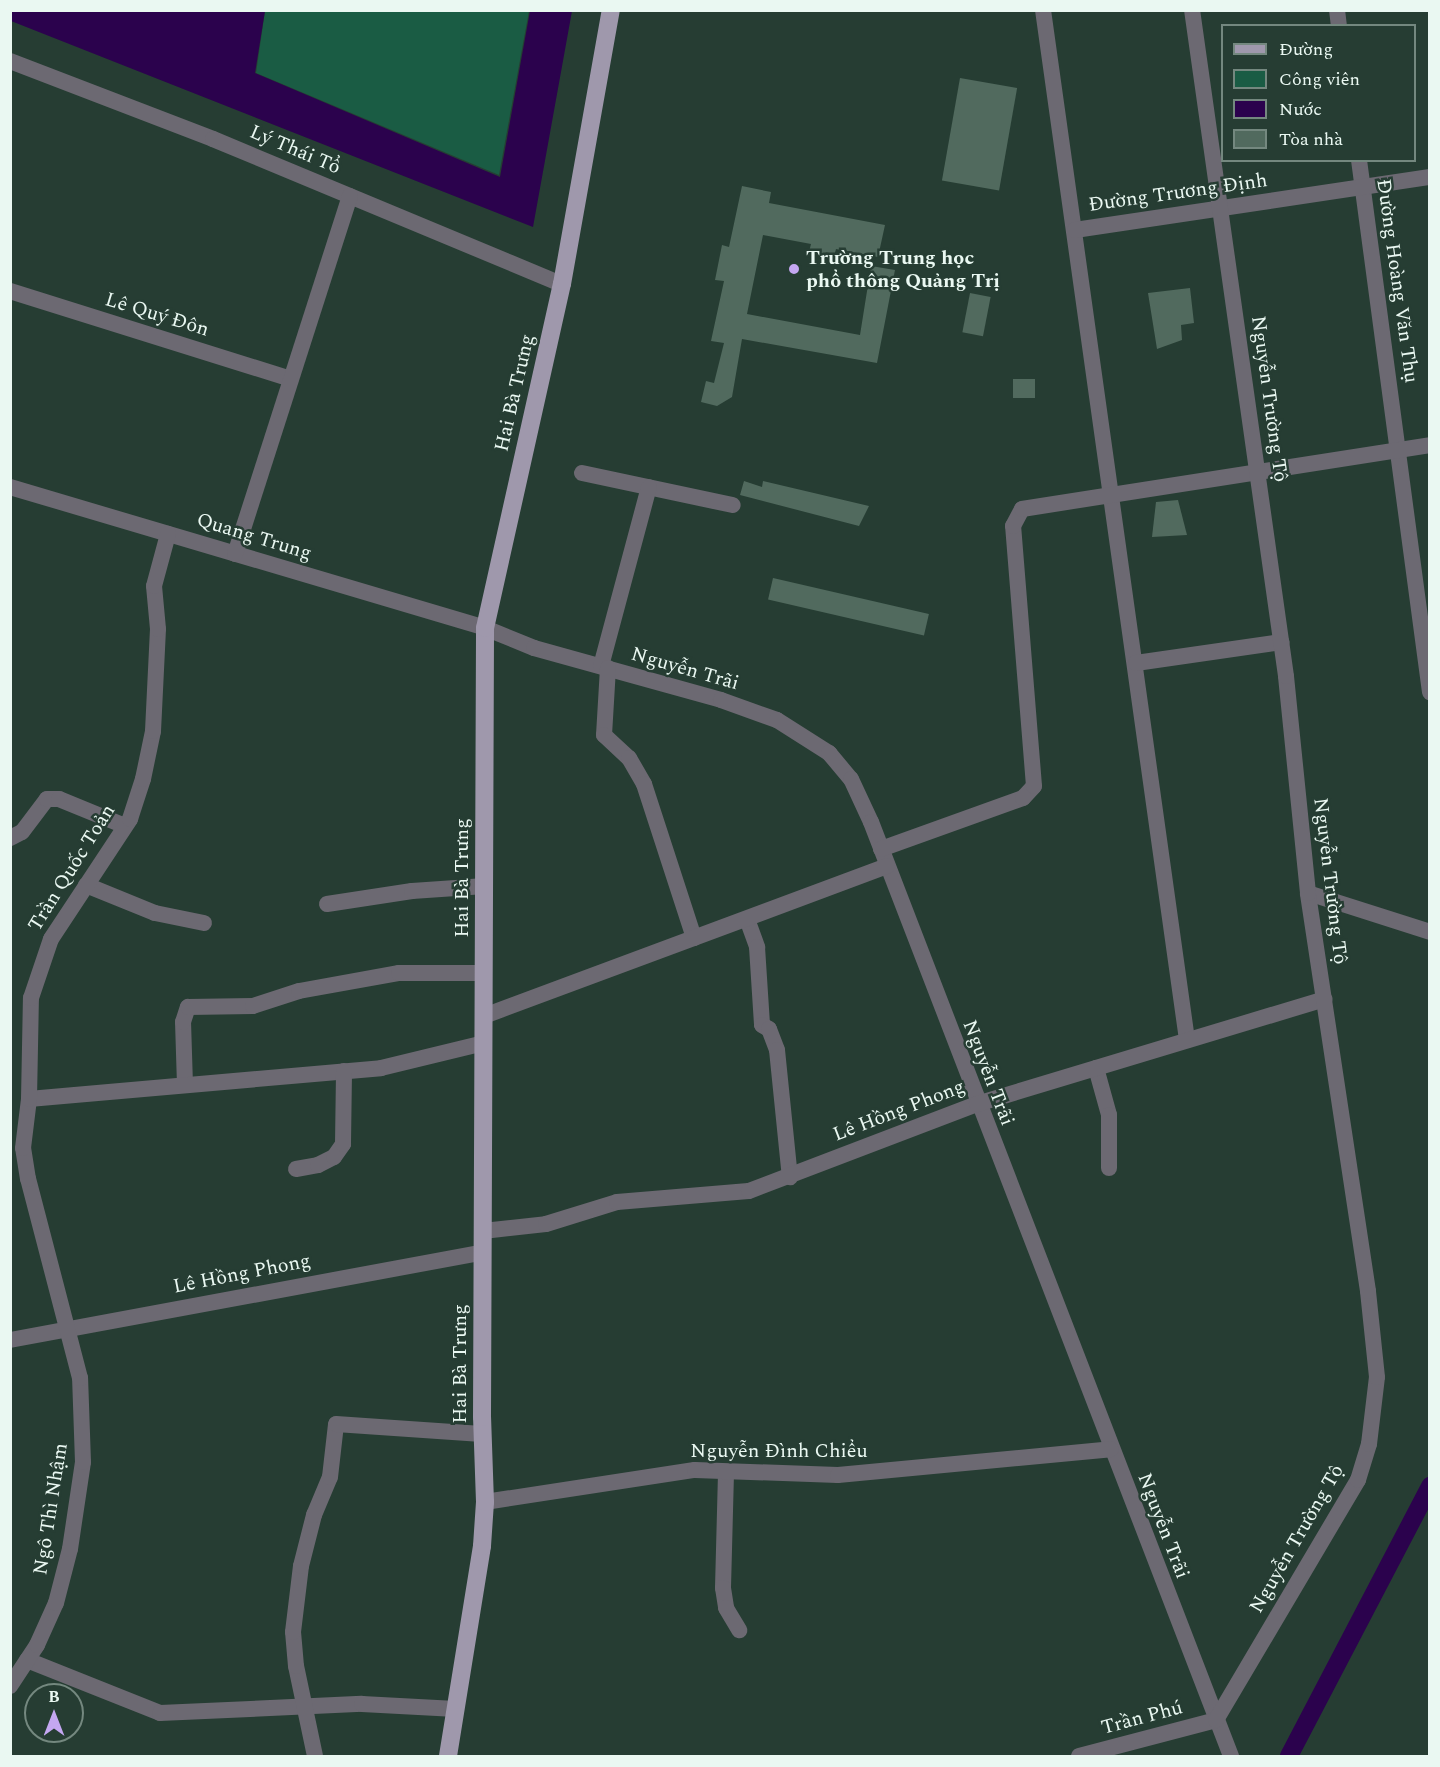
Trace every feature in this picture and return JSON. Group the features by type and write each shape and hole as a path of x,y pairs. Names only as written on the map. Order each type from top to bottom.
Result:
{"main road":[{"name":"Hai Bà Trưng","path":"448,1756 482,1546 485,1502 482,1434 485,628 562,284 611,10"}],"street":[{"path":"1043,10 1114,495 1187,1040"},
{"name":"Nguyễn Trường Tộ","path":"1192,10 1281,642 1308,893 1325,999 1377,1377 1369,1444 1358,1480 1216,1720"},
{"name":"Lý Thái Tổ","path":"10,61 350,196 562,284"},
{"name":"Đường Hoàng Văn Thụ","path":"1359,162 1430,692"},
{"name":"Đường Trương Định","path":"1075,230 1430,177"},
{"path":"235,554 350,196"},
{"name":"Lê Quý Đôn","path":"10,291 291,379"},
{"path":"881,849 1030,792 1036,777 1014,519 1028,506 1114,495 1257,470 1430,445"},
{"path":"582,473 733,505"},
{"name":"Quang Trung","path":"10,487 485,628"},
{"path":"649,487 604,667 604,735 629,758 644,784 694,938"},
{"name":"Trần Quốc Toản","path":"68,1328 28,1179 23,1148 29,1099 31,998 51,939 125,826 143,778 153,731 158,629 154,586 168,534"},
{"name":"Nguyễn Trãi","path":"485,628 534,648 721,700 777,720 829,753 851,778 881,849 977,1104 1230,1756"},
{"path":"1136,663 1281,642"},
{"path":"10,838 22,832 47,800 59,799 125,826"},
{"path":"484,1016 887,866"},
{"path":"86,885 155,913 204,923"},
{"path":"327,904 412,891 485,886"},
{"path":"1308,893 1430,932"},
{"path":"747,919 758,947 762,1025 769,1029 777,1050 790,1177"},
{"path":"185,1085 183,1022 188,1007 253,1006 309,989 399,973 484,974"},
{"name":"Lê Hồng Phong","path":"483,1231 546,1224 617,1202 749,1191 790,1177 839,1154 977,1104 1325,999"},
{"path":"29,1099 402,1064 484,1043"},
{"path":"1096,1068 1109,1115 1109,1168"},
{"path":"296,1169 318,1165 334,1157 343,1144 344,1071"},
{"name":"Lê Hồng Phong","path":"10,1340 483,1252"},
{"name":"Ngô Thì Nhậm","path":"10,1686 27,1660 56,1603 70,1549 83,1462 81,1388 68,1328"},
{"path":"315,1756 293,1632 301,1566 314,1515 330,1477 336,1424 482,1434"},
{"name":"Nguyễn Đình Chiểu","path":"485,1502 695,1470 726,1473 787,1471 837,1475 1111,1449"},
{"path":"726,1473 724,1598 739,1630"},
{"path":"27,1660 160,1713 362,1704 456,1709"},
{"name":"Trần Phú","path":"1079,1756 1216,1720"}],"green space":[{"path":"265,11 529,11 499,175 256,73"}],"water":[{"path":"10,11 265,11 255,73 500,177 530,11 572,11 533,227 11,21"}],"building":[{"path":"960,78 1017,88 999,190 942,180"},
{"path":"742,186 771,192 769,203 885,225 878,257 836,249 834,256 809,252 811,244 763,235 747,314 860,335 871,266 895,270 877,363 742,339 732,397 717,406 701,402 706,381 714,383 724,343 711,341 724,281 715,280 722,245 729,247"},
{"path":"1190,288 1194,323 1181,325 1182,340 1157,349 1148,293"},
{"path":"970,293 991,297 983,336 962,332"},
{"path":"1013,379 1035,379 1035,398 1013,398"},
{"path":"744,481 762,487 763,481 869,506 859,526 740,495"},
{"path":"1178,500 1187,535 1152,537 1156,502"},
{"path":"773,578 929,614 924,635 768,599"}],"waterway":[{"path":"1289,1756 1430,1486"}],"place":[{"name":"Trường Trung học phổ thông Quảng Trị","path":"794,269"}]}
